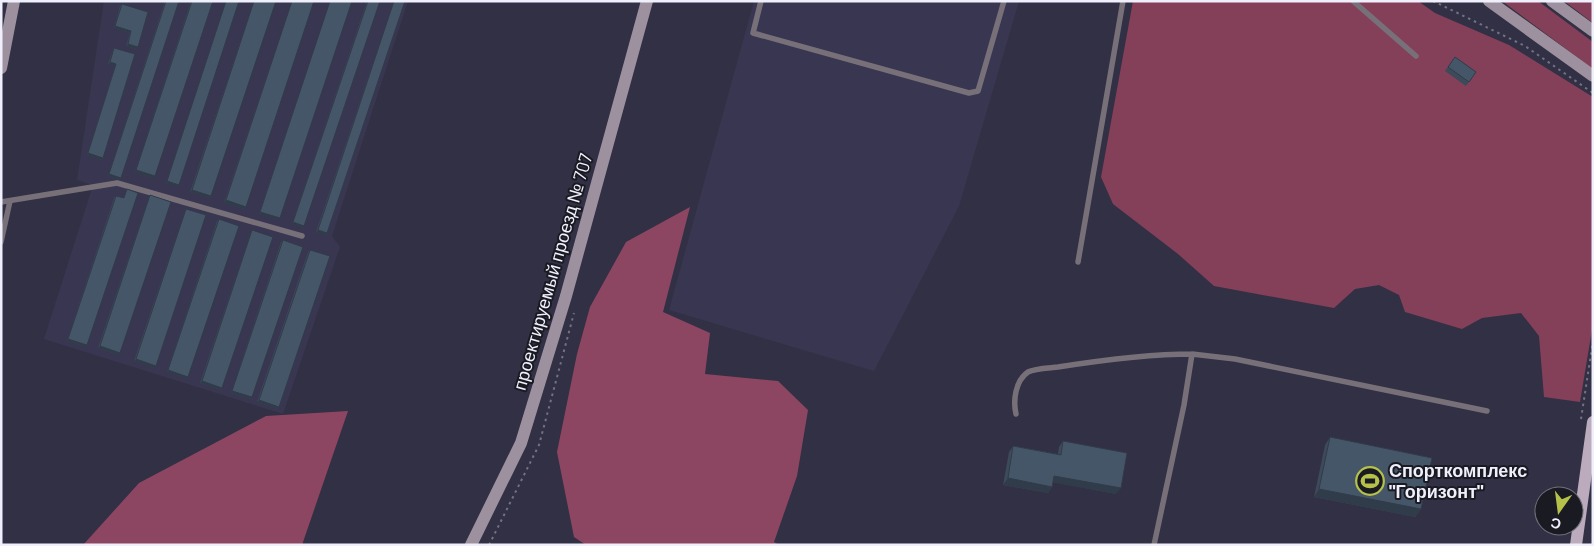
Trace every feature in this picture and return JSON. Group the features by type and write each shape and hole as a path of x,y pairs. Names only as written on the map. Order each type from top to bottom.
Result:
{"main road":[{"path":"1576,545 1593,422"}],"street":[{"path":"1,68 14,1"},
{"name":"проектируемый проезд № 707","path":"471,545 521,443 566,296 647,1"},
{"path":"1489,1 1593,76"},
{"path":"1552,1 1593,31"}],"lane":[{"path":"762,1 753,33 969,92 978,91 1004,1"},
{"path":"1078,262 1124,1"},
{"path":"1353,1 1416,56"},
{"path":"1,202 118,182 302,236"},
{"path":"1,242 10,201"},
{"path":"1016,414 1014,404 1019,382 1028,372 1153,354 1192,354 1235,359 1487,411"},
{"path":"1154,545 1184,405 1192,354"}],"path":[{"path":"1433,1 1525,46 1593,93"}],"shaded area":[{"path":"104,1 408,1 332,236 340,247 283,414 44,339 93,185 77,180"},
{"path":"754,1 1019,1 959,206 874,371 669,310"},
{"path":"1133,1 1418,1 1435,13 1509,45 1593,97 1593,324 1580,402 1544,397 1539,336 1521,313 1482,318 1462,329 1405,312 1399,295 1379,285 1355,289 1334,308 1214,286 1178,254 1113,204 1101,177"},
{"path":"1502,1 1538,1 1593,42 1593,69"},
{"path":"1564,1 1593,1 1593,23"},
{"path":"690,207 663,312 710,333 705,374 778,381 808,410 797,476 774,542 779,545 586,545 574,537 557,452 577,354 590,307 626,242"},
{"path":"348,411 302,545 83,545 139,483 266,416"}],"building":[{"path":"166,1 179,1 121,178 109,174"},
{"path":"192,1 213,1 155,176 136,170"},
{"path":"226,1 239,1 179,185 167,181"},
{"path":"254,1 276,1 211,196 192,190"},
{"path":"292,1 314,1 246,207 226,200"},
{"path":"330,1 352,1 280,218 260,212"},
{"path":"368,1 380,1 304,226 293,222"},
{"path":"394,1 405,1 327,233 318,230"},
{"path":"122,4 148,12 138,47 128,44 131,31 115,26"},
{"path":"114,48 135,54 103,158 88,153 116,64 110,62"},
{"path":"1455,57 1476,72 1469,82 1448,67"},
{"path":"127,189 138,193 87,345 68,339 116,196 124,198"},
{"path":"150,195 171,202 120,353 100,346"},
{"path":"186,209 206,215 156,366 136,359"},
{"path":"219,219 239,226 188,377 168,370"},
{"path":"252,230 273,237 222,388 202,381"},
{"path":"283,240 303,247 252,397 232,391"},
{"path":"310,250 330,256 279,407 259,400"},
{"name":"Спорткомплекс \"Горизонт\"","path":"1330,437 1432,458 1421,509 1319,489"},
{"path":"1063,441 1127,453 1121,488 1054,476 1052,487 1008,478 1013,446 1061,455"}],"place":[{"name":"Спорткомплекс \"Горизонт\"","path":"1370,481"}]}
